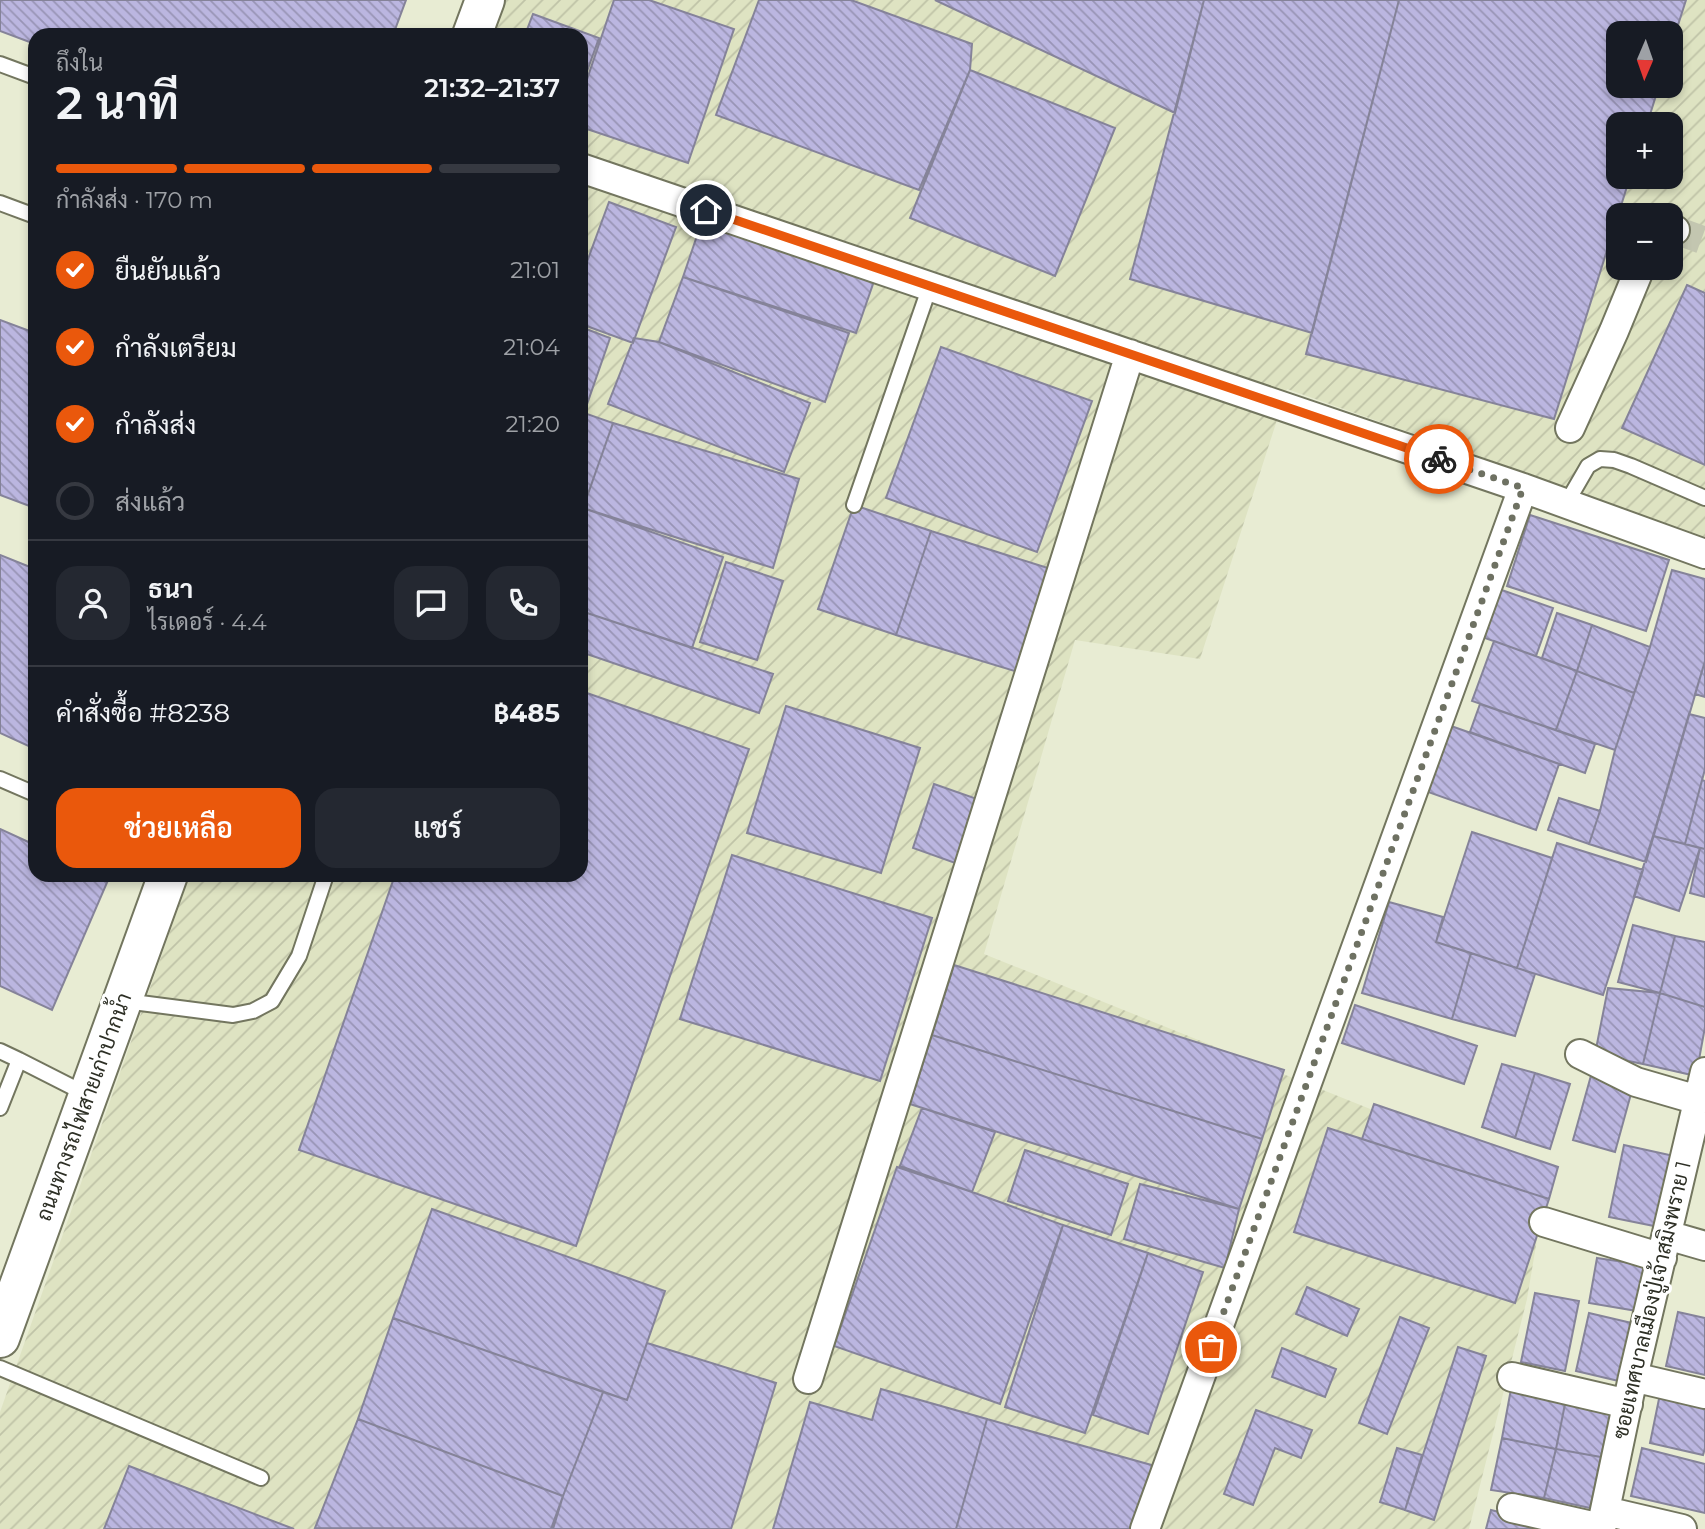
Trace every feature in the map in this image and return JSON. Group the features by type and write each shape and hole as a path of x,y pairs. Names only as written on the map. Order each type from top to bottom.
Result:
{"main road":[{"path":"475,28 485,0"},
{"name":"ถนนทางรถไฟสายเก่าปากน้ำ","path":"0,1338 165,882"}],"street":[{"path":"588,170 1523,488 1705,554"},
{"path":"1570,428 1635,280"},
{"path":"808,1379 1130,354"},
{"path":"1145,1529 1523,488"},
{"path":"1580,1054 1636,1082 1702,1089"},
{"name":"ซอยเทศบาลเมืองปู่เจ้าสมิงพราย 1","path":"1602,1523 1702,1089"},
{"path":"1544,1222 1665,1246 1705,1246"},
{"path":"1512,1377 1631,1391 1705,1394"},
{"path":"1512,1508 1602,1523 1682,1529"}],"lane":[{"path":"0,64 28,75"},
{"path":"0,203 28,213"},
{"path":"854,505 930,286"},
{"path":"1566,504 1588,466 1600,459 1614,460 1631,466 1705,498"},
{"path":"0,779 28,791"},
{"path":"122,1001 233,1015 253,1011 272,1001 299,956 324,882"},
{"path":"0,1051 88,1096"},
{"path":"0,1108 19,1060"},
{"path":"0,1368 261,1478"}],"shaded area":[{"path":"502,0 1705,0 1705,537 1287,389 1200,659 1075,640 984,954 1547,1180 1527,1299 1469,1529 0,1529 0,1412 188,882 588,882 588,28 492,28"}],"building":[{"path":"0,0 406,0 396,28 28,28 28,41 0,31"},
{"path":"614,0 649,0 734,29 688,163 588,129 588,76"},
{"path":"759,0 851,0 972,44 970,70 919,190 716,115"},
{"path":"935,0 1204,0 1175,113"},
{"path":"1204,0 1399,0 1312,333 1130,279"},
{"path":"1399,0 1686,0 1679,21 1606,21 1606,98 1655,98 1651,112 1606,112 1606,189 1626,189 1622,203 1606,203 1606,253 1554,419 1306,354"},
{"path":"533,14 572,28 528,28"},
{"path":"588,34 599,38 588,69"},
{"path":"970,70 1115,128 1055,276 910,218"},
{"path":"609,202 676,227 633,343 588,327 588,259"},
{"path":"702,221 874,281 856,333 683,277"},
{"path":"683,277 849,333 825,402 659,342"},
{"path":"1687,285 1705,293 1705,465 1622,428"},
{"path":"0,320 28,330 28,505 0,495"},
{"path":"588,330 610,338 588,401"},
{"path":"634,338 659,342 810,403 784,472 608,404"},
{"path":"941,347 1092,401 1037,552 886,498"},
{"path":"588,414 613,423 588,494"},
{"path":"613,423 799,479 773,568 588,510 588,494"},
{"path":"854,505 931,531 896,635 818,609"},
{"path":"588,510 723,557 692,648 588,613"},
{"path":"1530,515 1669,560 1646,631 1507,586"},
{"path":"931,531 1054,570 1018,672 896,635"},
{"path":"0,555 28,566 28,746 0,733"},
{"path":"726,562 783,581 757,660 700,642"},
{"path":"1672,570 1705,579 1705,661 1646,862 1589,844 1615,750 1650,647"},
{"path":"1496,588 1553,608 1536,656 1479,636"},
{"path":"588,613 773,674 759,713 588,654"},
{"path":"1557,613 1592,625 1577,671 1542,658"},
{"path":"1592,625 1650,647 1634,693 1577,671"},
{"path":"1494,641 1577,671 1556,730 1472,701"},
{"path":"1705,661 1705,697 1695,694"},
{"path":"1577,671 1634,693 1615,750 1556,730"},
{"path":"588,693 749,749 576,1246 299,1150 393,882 588,882"},
{"path":"1480,704 1595,744 1585,773 1470,732"},
{"path":"786,706 920,748 881,873 747,833"},
{"path":"1689,714 1705,718 1705,769 1685,844 1653,836"},
{"path":"1451,726 1559,764 1536,830 1428,792"},
{"path":"1702,780 1705,781 1705,849 1685,844"},
{"path":"934,784 980,800 958,864 913,848"},
{"path":"1559,798 1600,811 1589,844 1548,830"},
{"path":"0,829 28,842 28,882 107,882 52,1010 0,986"},
{"path":"1472,832 1552,858 1517,968 1436,942"},
{"path":"1653,836 1700,848 1679,911 1634,896"},
{"path":"1557,843 1643,870 1603,995 1517,968"},
{"path":"1700,848 1705,849 1705,897 1690,893"},
{"path":"732,855 932,918 880,1081 680,1019"},
{"path":"1389,902 1443,917 1436,942 1471,953 1452,1019 1362,993"},
{"path":"1633,925 1675,936 1660,993 1618,982"},
{"path":"1675,936 1705,942 1705,1007 1660,993"},
{"path":"1471,953 1535,974 1515,1036 1452,1019"},
{"path":"954,965 1284,1070 1262,1139 932,1035"},
{"path":"1608,988 1660,993 1643,1064 1595,1054"},
{"path":"1660,993 1705,1007 1705,1027 1696,1076 1643,1064"},
{"path":"1355,1005 1477,1046 1464,1084 1342,1043"},
{"path":"932,1035 1262,1139 1239,1209 910,1104"},
{"path":"1502,1064 1535,1073 1515,1138 1482,1127"},
{"path":"1592,1072 1634,1083 1615,1152 1573,1140"},
{"path":"1535,1073 1570,1084 1550,1149 1515,1138"},
{"path":"1374,1104 1558,1167 1549,1199 1362,1139"},
{"path":"922,1108 995,1132 972,1192 900,1166"},
{"path":"1328,1128 1549,1199 1515,1303 1294,1232"},
{"path":"1624,1145 1674,1156 1659,1227 1609,1217"},
{"path":"1025,1150 1128,1184 1111,1235 1008,1201"},
{"path":"897,1167 1063,1225 1000,1404 834,1346"},
{"path":"1140,1184 1239,1209 1225,1268 1124,1239"},
{"path":"432,1209 665,1291 627,1400 393,1318"},
{"path":"1063,1225 1148,1253 1085,1433 1005,1407"},
{"path":"1148,1253 1203,1272 1148,1434 1093,1415"},
{"path":"1597,1258 1644,1265 1637,1311 1589,1303"},
{"path":"1307,1287 1359,1309 1347,1336 1296,1314"},
{"path":"1535,1293 1579,1301 1565,1371 1521,1362"},
{"path":"1678,1312 1705,1318 1705,1375 1666,1366"},
{"path":"1589,1313 1636,1324 1623,1382 1576,1371"},
{"path":"1400,1317 1429,1328 1387,1434 1359,1423"},
{"path":"393,1318 603,1392 563,1496 358,1419"},
{"path":"647,1343 776,1383 731,1529 553,1529 603,1392 627,1400"},
{"path":"1458,1347 1486,1356 1434,1520 1405,1510"},
{"path":"1282,1348 1336,1369 1325,1397 1272,1377"},
{"path":"881,1389 987,1419 956,1529 773,1529 810,1402 872,1420"},
{"path":"1511,1389 1566,1399 1556,1449 1502,1438"},
{"path":"1660,1394 1705,1404 1703,1455 1650,1443"},
{"path":"1566,1399 1611,1410 1601,1457 1556,1449"},
{"path":"1256,1410 1312,1430 1301,1458 1275,1448 1253,1505 1224,1494"},
{"path":"358,1419 563,1496 551,1529 315,1528"},
{"path":"987,1419 1155,1466 1137,1529 956,1529"},
{"path":"1502,1438 1556,1449 1544,1498 1491,1490"},
{"path":"1397,1448 1422,1455 1405,1510 1380,1502"},
{"path":"1642,1448 1705,1464 1705,1513 1631,1496"},
{"path":"1556,1449 1601,1457 1590,1508 1544,1498"},
{"path":"129,1466 294,1529 104,1529"},
{"path":"1491,1510 1539,1522 1537,1529 1486,1529"}],"tunnel":[{"path":"1683,233 1705,241"}],"way so far":[{"path":"1211,1347 1523,488 1439,459"}],"route":[{"path":"706,210 1439,459"}]}
